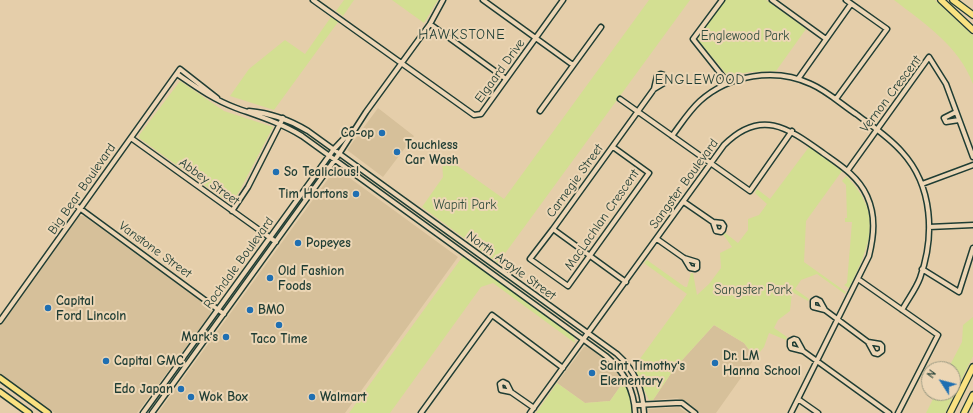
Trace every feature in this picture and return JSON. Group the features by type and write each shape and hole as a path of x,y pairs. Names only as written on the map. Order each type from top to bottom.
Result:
{"highway":[{"path":"941,0 973,30"},
{"path":"953,0 973,15"},
{"path":"950,413 973,367"},
{"path":"964,413 973,395"}],"main road":[{"path":"0,378 48,413"},
{"path":"0,392 28,413"}],"street":[{"name":"Elgaard Drive","path":"313,0 474,115 481,114 563,0"},
{"name":"Rochdale Boulevard","path":"152,413 340,154 354,128 430,24 444,0"},
{"path":"483,0 573,65"},
{"path":"722,0 693,39 728,83"},
{"path":"772,0 826,39"},
{"path":"836,99 888,29 846,0"},
{"path":"798,79 852,4"},
{"path":"430,24 506,79"},
{"path":"540,111 601,27"},
{"name":"Vernon Crescent","path":"848,170 929,58 946,84 973,157"},
{"name":"Big Bear Boulevard","path":"0,321 180,69 209,90 218,99"},
{"name":"North Argyle Street","path":"177,74 205,94 280,124 302,136 606,356 621,371 630,387 635,406 635,413"},
{"path":"672,136 686,116 700,101 728,83 748,76 767,75 798,79 811,84 836,99 877,130 904,154 922,184 926,194 929,227 922,269 913,292 902,310"},
{"name":"Carnegie Street","path":"626,282 553,229 654,89"},
{"path":"620,98 750,191 792,131"},
{"name":"North Argyle Street","path":"245,111 269,113 283,118 308,131 617,354 630,368 637,382 644,405 644,413"},
{"path":"956,112 947,115 944,118 946,122 959,120"},
{"path":"232,211 248,187 283,118"},
{"name":"Sangster Boulevard","path":"530,413 731,138 750,126 769,124 781,126 792,131 848,170 866,194 873,216 872,244 858,279 791,413"},
{"name":"Rochdale Boulevard","path":"143,413 334,149 354,128"},
{"name":"Abbey Street","path":"131,138 276,242"},
{"name":"MacLachlan Crescent","path":"553,229 530,259 568,286 649,173 613,147"},
{"path":"922,184 973,165"},
{"path":"684,202 712,222"},
{"name":"Vanstone Street","path":"74,204 224,314"},
{"path":"929,227 973,225"},
{"path":"657,239 684,258"},
{"path":"922,269 959,292 973,248"},
{"path":"858,279 938,336 898,413"},
{"path":"825,310 868,342"},
{"path":"421,413 492,315 563,368"},
{"path":"803,351 818,360 889,413"},
{"path":"512,392 534,408"},
{"path":"798,399 818,413"},
{"path":"635,406 682,404 695,413"}],"shaded area":[{"path":"378,108 414,136 383,177 347,150"},
{"path":"336,168 458,257 345,413 158,413"},
{"path":"78,216 84,216 212,309 211,314 137,413 55,413 0,374 0,325"},
{"name":"Dr. LM Hanna School","path":"714,325 744,343 755,358 716,413 700,413 684,401 677,398 653,400 674,369"},
{"name":"Saint Timothy's Elementary","path":"588,346 610,363 624,381 610,401 585,403 557,383 584,347"},
{"path":"679,407 687,413 649,413 648,409"}],"green space":[{"path":"344,0 354,0 343,16 336,11"},
{"path":"392,0 438,0 424,23"},
{"name":"Wapiti Park","path":"649,0 690,0 498,263 422,207 443,177 442,161 445,157 504,199"},
{"name":"Englewood Park","path":"725,0 766,0 806,29 776,71 750,72 728,76 699,41 699,35"},
{"path":"894,0 935,0 973,36 973,84 967,70 959,58 940,36"},
{"path":"331,17 338,22 274,110 230,96 249,69 285,40 305,54"},
{"path":"180,81 224,111 273,127 231,204 139,138 140,134"},
{"name":"Sangster Park","path":"809,147 842,171 806,221 804,262 846,292 845,294 817,274 801,280 795,289 809,299 808,301 792,292 790,311 778,320 774,328 787,337 786,340 769,333 764,347 755,358 744,343 714,325 674,369 653,400 649,400 634,367 687,294 644,263 647,260 685,287 687,287 691,273 693,273 697,295 709,284 721,268 720,253 732,247 723,234 724,232 738,243 748,230 748,219 759,215 767,204 755,193 757,189 770,199"},
{"path":"846,176 858,190 865,204 869,217 870,230 863,258 849,288 844,285 847,283 852,222 845,222 845,218 847,218 846,185 842,181"},
{"path":"463,256 574,337 575,343 493,283 481,287 390,413 349,413"},
{"path":"973,317 973,356 961,380 961,361 952,361 962,342 963,325"},
{"path":"624,381 629,394 632,413 536,413 557,383 585,403 610,401"},
{"path":"932,401 951,401 945,413 926,413"}],"place":[{"name":"Co-op","path":"382,133"},
{"name":"Touchless Car Wash","path":"397,152"},
{"name":"So Tealicious!","path":"276,172"},
{"name":"Tim Hortons","path":"356,194"},
{"name":"Popeyes","path":"298,243"},
{"name":"Old Fashion Foods","path":"270,278"},
{"name":"Capital Ford Lincoln","path":"48,308"},
{"name":"BMO","path":"250,310"},
{"name":"Taco Time","path":"279,325"},
{"name":"Mark's","path":"226,337"},
{"name":"Capital GMC","path":"106,361"},
{"name":"Dr. LM Hanna School","path":"715,363"},
{"name":"Saint Timothy's Elementary","path":"592,373"},
{"name":"Edo Japan","path":"181,389"},
{"name":"Wok Box","path":"191,397"},
{"name":"Walmart","path":"312,397"}],"district":[{"name":"HAWKSTONE","path":"462,35"},
{"name":"ENGLEWOOD","path":"700,80"}]}
